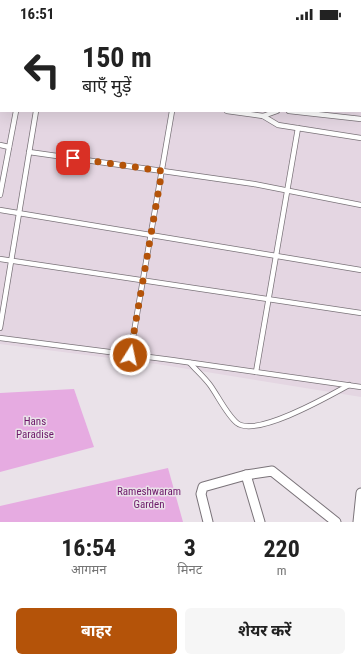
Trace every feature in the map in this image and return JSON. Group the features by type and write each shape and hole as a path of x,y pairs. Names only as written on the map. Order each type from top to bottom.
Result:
{"street":[{"path":"208,522 201,494 203,487 246,475 272,471 336,522"},
{"path":"246,475 260,522"},
{"path":"358,522 361,493"}],"lane":[{"path":"0,195 16,112"},
{"path":"0,328 36,112"},
{"path":"130,355 172,112"},
{"path":"234,112 263,116 278,125 361,138"},
{"path":"263,116 274,112"},
{"path":"298,112 361,119"},
{"path":"256,372 298,128"},
{"path":"0,145 9,147"},
{"path":"29,152 288,191 361,205"},
{"path":"0,210 361,270"},
{"path":"0,259 11,262 361,312"},
{"path":"0,338 190,362 361,387"},
{"path":"190,362 210,385 236,423 246,428 257,426 299,411 349,385"}],"shaded area":[{"path":"0,112 361,112 361,397 157,364 0,344"}],"green space":[{"name":"Hans Paradise","path":"74,389 94,447 0,472 0,393"},
{"name":"Rameshwaram Garden","path":"168,468 183,522 0,522 0,506"}],"route":[{"path":"73,158 162,171 130,355"}]}
